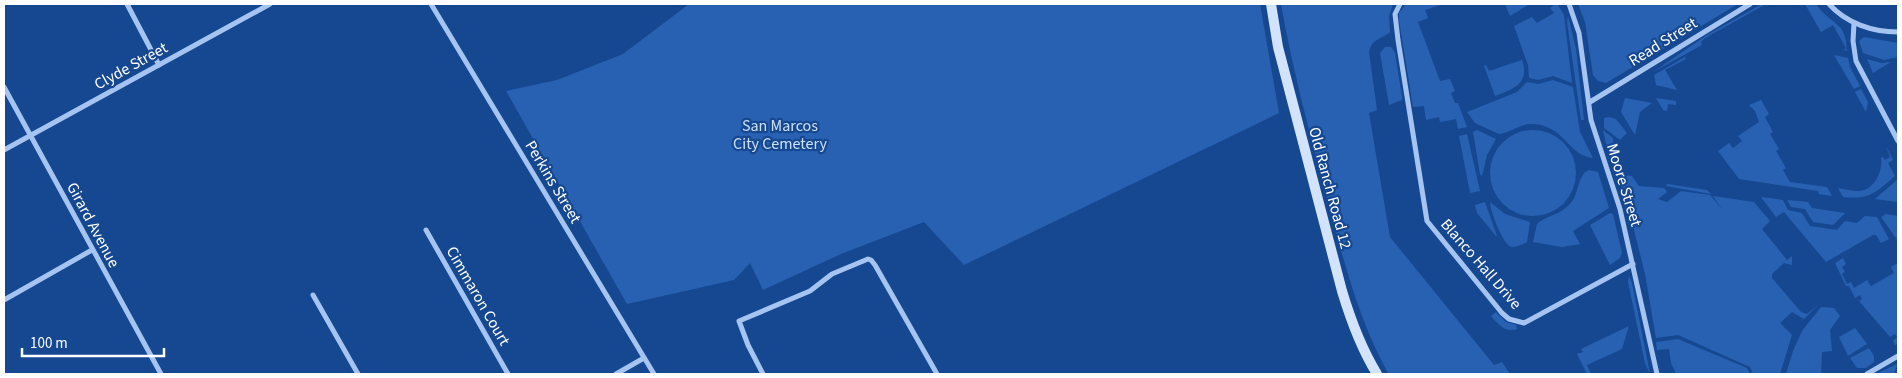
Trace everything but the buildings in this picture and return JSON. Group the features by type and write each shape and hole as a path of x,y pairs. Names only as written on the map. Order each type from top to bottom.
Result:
{"main road":[{"name":"Old Ranch Road 12","path":"1271,4 1278,47 1342,291 1353,326 1365,354 1377,374"}],"street":[{"path":"127,4 159,64"},
{"name":"Clyde Street","path":"4,150 270,4"},
{"name":"Perkins Street","path":"431,4 654,374"},
{"name":"Blanco Hall Drive","path":"1400,4 1395,14 1398,40 1427,221 1502,313 1509,319 1524,323 1633,264"},
{"name":"Moore Street","path":"1569,4 1579,33 1591,120 1620,209 1657,374"},
{"name":"Read Street","path":"1590,102 1750,4"},
{"path":"1829,4 1840,15 1854,23 1885,32 1898,32"},
{"path":"1854,23 1853,41 1856,60 1898,141"},
{"name":"Girard Avenue","path":"4,87 161,374"},
{"name":"Cimmaron Court","path":"426,230 508,374"},
{"path":"4,300 92,250"},
{"path":"763,374 748,345 739,321 810,291 832,274 848,266 871,260 937,374"},
{"path":"313,295 358,374"},
{"path":"1867,374 1898,356"},
{"path":"616,374 644,358"}],"green space":[{"name":"San Marcos City Cemetery","path":"689,4 1260,4 1279,113 964,265 924,222 841,254 763,290 750,263 734,280 627,304 506,91 557,80 623,54"},
{"path":"1281,4 1393,4 1389,16 1390,32 1372,44 1369,52 1377,110 1369,113 1390,237 1494,365 1502,362 1510,374 1388,373 1369,333 1347,270 1303,105"},
{"path":"1406,4 1443,4 1425,10 1428,18 1418,22 1440,81 1450,79 1455,91 1451,93 1455,103 1458,103 1467,127 1458,129 1456,119 1440,122 1439,117 1426,120 1424,106 1413,107 1399,20 1399,13"},
{"path":"1505,4 1528,4 1528,5 1510,16"},
{"path":"1578,4 1738,4 1606,83 1598,81 1593,75 1585,22"},
{"path":"1762,4 1766,4 1705,38 1701,42 1702,45 1653,72 1707,35"},
{"path":"1805,4 1816,4 1841,28 1846,41 1847,51 1844,50 1846,48 1833,25 1821,32"},
{"path":"1558,5 1564,15 1572,83 1553,76 1538,80 1529,78 1528,65 1514,26 1532,17 1537,23 1554,13 1550,8"},
{"path":"1568,16 1576,49 1584,120 1581,120 1567,22"},
{"path":"1864,37 1898,43 1898,57 1884,60 1863,53 1859,41"},
{"path":"1385,47 1391,47 1395,53 1402,97 1402,100 1389,105 1380,53"},
{"path":"1834,55 1848,58 1850,67 1860,86 1854,89"},
{"path":"1685,57 1686,59 1665,70 1677,90 1656,85 1654,75"},
{"path":"1867,59 1881,63 1891,62 1873,73"},
{"path":"1522,60 1524,74 1519,84 1495,96 1484,66 1486,65 1489,71"},
{"path":"1553,80 1573,87 1580,132 1593,158 1584,156 1550,128 1529,124 1499,134 1475,123 1467,112 1517,92 1527,82 1538,84"},
{"path":"1861,89 1868,102 1866,112 1855,92"},
{"path":"1625,98 1652,103 1640,112 1635,135 1621,112"},
{"path":"1656,98 1676,101 1676,105 1668,104 1667,111 1663,110"},
{"path":"1761,100 1769,114 1765,117 1773,132 1770,134 1779,149 1776,151 1786,168 1783,170 1790,182 1827,187 1832,196 1819,194 1818,191 1739,179 1718,151 1729,143 1733,148 1742,141 1738,136 1759,122 1755,111 1749,105"},
{"path":"1604,118 1616,119 1627,133 1620,140 1604,128"},
{"path":"1477,130 1496,139 1487,155 1482,176 1480,174 1473,132"},
{"path":"1533,130 1549,133 1557,137 1569,149 1573,157 1576,173 1573,189 1569,197 1557,209 1549,213 1533,216 1517,213 1509,209 1497,197 1493,189 1490,173 1493,157 1497,149 1509,137 1517,133"},
{"path":"1603,130 1613,138 1613,148 1608,152"},
{"path":"1467,134 1480,191 1470,193 1459,136"},
{"path":"1886,146 1893,160 1888,163 1895,176 1872,194 1852,198 1843,197 1838,188 1858,191 1869,188 1873,184 1879,175 1881,158 1883,157 1885,160 1890,157"},
{"path":"1589,170 1598,172 1609,208 1573,231 1580,244 1562,247 1533,242 1537,224 1569,205 1575,196 1583,175"},
{"path":"1616,174 1632,176 1639,186 1664,188 1667,192 1658,199 1667,202 1681,191 1710,195 1722,209 1713,196 1754,202 1770,221 1762,229 1787,260 1792,256 1792,265 1784,263 1772,274 1772,278 1801,312 1807,314 1818,305 1804,319 1792,312 1780,323 1792,335 1780,374 1753,374 1750,367 1678,335 1656,338 1645,274 1627,202 1631,199 1630,196 1625,198"},
{"path":"1898,179 1898,202 1875,199"},
{"path":"1667,184 1707,190 1711,194 1666,186"},
{"path":"1761,197 1783,200 1788,210 1802,213 1810,226 1837,230 1845,221 1857,223 1865,216 1877,217 1889,239 1881,243 1876,235 1873,235 1826,262 1784,212 1776,217"},
{"path":"1787,200 1808,202 1812,208 1845,213 1833,225 1813,222 1805,209 1791,207"},
{"path":"1485,202 1497,236 1477,213 1475,205"},
{"path":"1490,202 1505,214 1530,222 1527,242 1514,247 1508,245 1498,227"},
{"path":"1610,213 1613,214 1622,253 1620,258 1610,265 1590,225"},
{"path":"1886,214 1898,216 1898,241 1881,217"},
{"path":"1843,258 1846,264 1842,267 1845,272 1842,274 1847,284 1851,282 1854,288 1867,280 1871,286 1894,273 1891,267 1898,263 1898,344 1895,345 1893,341 1897,337 1895,334 1890,337 1859,301 1862,299 1860,295 1855,298 1849,286 1846,286 1835,263"},
{"path":"1629,276 1650,374 1645,363 1628,282"},
{"path":"1821,307 1834,308 1840,316 1830,330 1832,351 1822,352 1821,374 1786,374 1802,331"},
{"path":"1496,312 1506,322 1516,325 1517,329 1509,330 1499,325 1491,316"},
{"path":"1629,326 1622,349 1587,365 1591,374 1587,374 1577,354 1583,352 1581,349"},
{"path":"1855,328 1867,344 1848,356 1839,337"},
{"path":"1678,339 1747,368 1750,374 1676,374 1671,363 1669,349 1657,350 1656,342"},
{"path":"1869,348 1874,356 1874,362 1866,368 1857,368 1850,358"},
{"path":"1897,364 1894,374 1876,374"}]}
